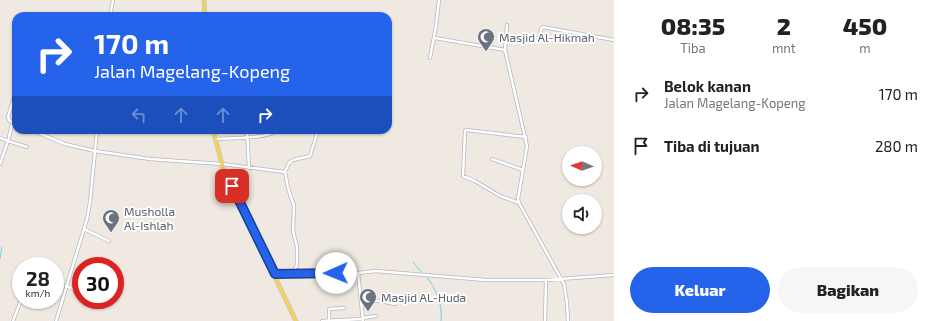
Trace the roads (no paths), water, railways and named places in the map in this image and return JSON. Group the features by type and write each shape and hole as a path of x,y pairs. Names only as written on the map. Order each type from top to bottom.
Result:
{"main road":[{"path":"204,0 205,12"},
{"path":"214,134 222,164 296,321"}],"street":[{"path":"111,12 113,0"},
{"path":"430,58 435,38 439,0"},
{"path":"507,25 505,50 526,137 527,153 518,203 564,284 568,321"},
{"path":"523,38 540,38 542,27 614,40"},
{"path":"435,38 505,50"},
{"path":"12,103 8,117 12,122"},
{"path":"0,164 12,125"},
{"path":"518,203 500,196 476,181 463,176 465,131 526,137"},
{"path":"41,134 65,144 95,151 150,159 222,164 285,172"},
{"path":"56,321 84,229 90,202 97,134"},
{"path":"215,139 270,134"},
{"path":"292,274 297,265 297,247 293,231 294,206 285,172 289,163 293,160 310,156 317,134"},
{"path":"248,136 249,168"},
{"path":"0,138 28,147"},
{"path":"492,159 523,170"},
{"path":"84,229 109,241"},
{"path":"275,274 358,273 376,271 486,280 546,280 614,275"},
{"path":"358,273 363,319"},
{"path":"545,321 546,280"},
{"path":"66,286 72,288"},
{"path":"361,299 380,300 395,304"},
{"path":"329,321 329,309 344,308"},
{"path":"13,321 18,309"},
{"path":"322,321 363,319 376,316"}],"waterway":[{"path":"0,259 2,247"},
{"path":"413,262 423,274"},
{"path":"426,276 438,297 441,309 441,321"}],"place":[{"name":"Masjid Al-Hikmah","path":"486,52"},
{"name":"Musholla Al-Ishlah","path":"111,233"},
{"name":"Masjid AL-Huda","path":"368,312"}]}
